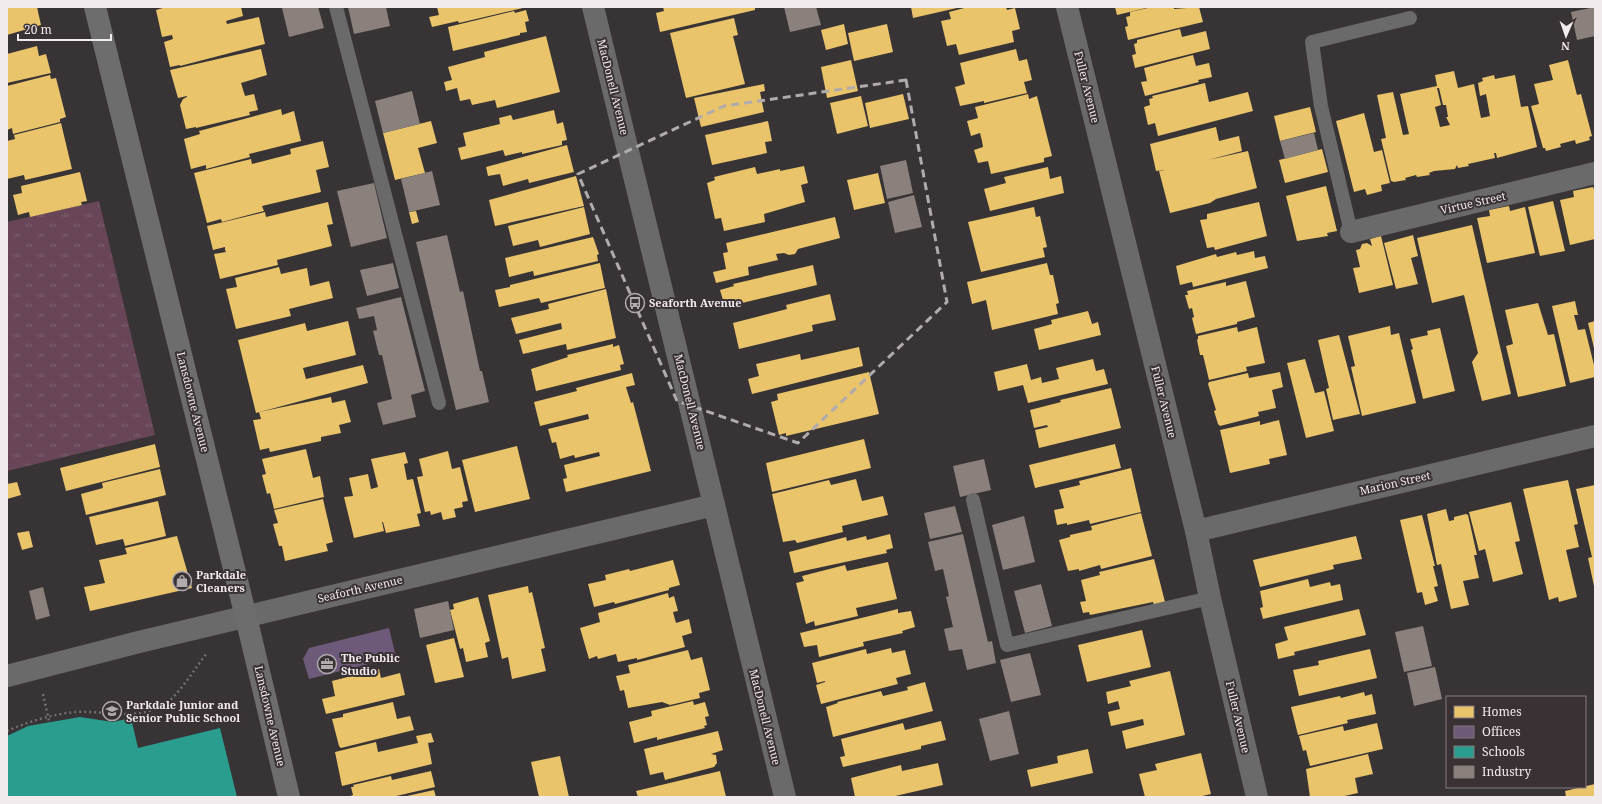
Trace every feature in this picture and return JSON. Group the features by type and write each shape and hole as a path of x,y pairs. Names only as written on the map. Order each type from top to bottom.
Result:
{"street":[{"name":"Lansdowne Avenue","path":"95,7 289,797"},
{"name":"MacDonell Avenue","path":"593,7 785,797"},
{"name":"Fuller Avenue","path":"1067,7 1196,531 1210,598 1257,797"},
{"name":"Virtue Street","path":"1351,232 1595,174"},
{"name":"Marion Street","path":"1196,531 1595,436"},
{"name":"Seaforth Avenue","path":"7,676 139,642 714,504"}],"lane":[{"path":"336,7 439,403"},
{"path":"1351,232 1321,106 1312,42 1410,18"},
{"path":"973,500 1007,645 1210,598"}],"path":[{"path":"7,731 75,712 127,715 151,711 167,703 209,651"},
{"path":"41,687 48,720"}],"highlighted area":[{"path":"906,80 947,302 798,443 677,401 578,174 724,106"}],"green space":[{"path":"99,201 155,435 7,471 7,222"}],"building: Homes":[{"path":"7,7 37,7 41,25 7,35"},
{"path":"166,7 241,7 243,16 226,21 227,24 259,17 265,44 180,66 170,67 164,42 173,39 172,35 162,37 156,10"},
{"path":"437,7 523,8 459,23 458,21 432,27 429,17 439,15"},
{"path":"663,7 755,7 755,10 660,32 656,13 664,11"},
{"path":"911,7 957,7 957,8 913,18"},
{"path":"968,7 1006,7 1007,10 1015,8 1020,29 1012,31 1014,42 959,55 956,44 947,46 941,21 951,19 949,12"},
{"path":"1115,7 1146,7 1146,8 1117,15"},
{"path":"1152,7 1174,7 1174,9 1199,7 1203,22 1128,40 1125,27 1128,26 1126,17 1130,16 1130,12"},
{"path":"526,10 529,21 525,22 527,32 453,51 448,27 514,11 515,13"},
{"path":"734,18 738,35 733,36 745,84 686,98 670,33"},
{"path":"844,24 848,44 826,50 821,30"},
{"path":"887,24 893,52 854,61 848,33"},
{"path":"1180,29 1182,37 1206,31 1210,49 1135,68 1132,55 1136,54 1134,44 1137,43 1137,40"},
{"path":"546,36 560,92 497,108 495,100 472,105 470,99 460,101 457,88 446,91 444,82 452,80 448,67 485,57 484,52"},
{"path":"37,46 39,56 46,54 51,73 7,83 7,54"},
{"path":"261,49 267,75 241,83 245,96 254,94 258,110 249,112 250,115 186,129 180,105 183,99 187,96 178,98 170,70"},
{"path":"1016,49 1019,61 1027,59 1032,80 1024,82 1027,93 984,103 984,101 960,106 955,87 965,84 960,63"},
{"path":"1193,55 1196,66 1209,63 1212,77 1198,80 1199,82 1145,96 1141,82 1147,81 1144,68"},
{"path":"851,60 858,91 827,98 821,67"},
{"path":"1568,60 1577,95 1581,94 1592,136 1589,137 1590,140 1576,144 1575,140 1560,144 1561,147 1546,151 1545,148 1543,148 1531,106 1539,104 1534,84 1553,80 1549,65"},
{"path":"1454,71 1458,88 1474,84 1481,118 1490,116 1486,94 1480,96 1478,83 1483,81 1482,78 1494,75 1495,79 1515,75 1521,107 1528,106 1537,147 1497,158 1496,153 1494,153 1495,158 1468,164 1469,166 1458,168 1457,165 1455,169 1434,171 1429,173 1430,175 1417,177 1416,175 1405,178 1406,180 1391,181 1381,139 1386,138 1377,95 1393,92 1403,135 1409,134 1400,94 1437,86 1435,75","holes":["1437,88 1439,88 1443,105 1446,105 1448,117 1446,117 1450,125 1440,127 1435,107 1441,105"]},
{"path":"50,75 51,79 56,78 66,117 60,119 60,122 13,134 12,128 7,130 7,86"},
{"path":"1205,83 1209,102 1248,92 1253,111 1158,136 1155,123 1148,125 1144,107 1150,105 1149,99 1153,98 1152,96"},
{"path":"764,84 765,91 760,92 764,112 701,127 694,98"},
{"path":"903,94 909,119 870,128 865,103"},
{"path":"1028,94 1029,99 1037,96 1052,156 1044,158 1044,162 991,174 988,161 978,163 974,150 983,147 980,133 971,136 967,121 978,118 975,107"},
{"path":"861,96 868,126 837,134 830,103"},
{"path":"1310,107 1316,132 1280,141 1274,116"},
{"path":"281,109 282,115 294,111 301,141 249,154 250,157 206,169 206,165 191,169 184,139 200,134 199,131"},
{"path":"554,110 557,124 563,122 567,140 562,141 562,145 522,154 522,152 505,156 503,150 461,160 458,148 466,146 463,133 500,124 499,118 511,115 513,120"},
{"path":"1364,113 1374,152 1382,150 1390,183 1381,185 1382,191 1367,195 1365,189 1354,192 1336,121"},
{"path":"431,121 437,143 418,148 425,173 395,180 383,133"},
{"path":"768,121 772,141 765,142 767,153 712,165 705,135"},
{"path":"61,123 72,169 25,180 24,175 7,179 7,141 15,139 14,135"},
{"path":"1216,127 1219,141 1239,136 1242,151 1208,160 1248,151 1257,188 1216,199 1210,203 1170,213 1159,171 1165,170 1156,171 1150,144"},
{"path":"323,141 329,167 316,170 321,192 262,206 264,211 222,222 221,219 207,223 194,173 251,159 252,164 291,154 290,149"},
{"path":"567,145 574,172 529,183 528,179 503,186 500,174 488,176 486,167"},
{"path":"1322,149 1328,172 1285,183 1279,160"},
{"path":"804,166 808,183 801,185 805,202 764,214 765,222 724,231 721,218 715,219 707,183 715,180 714,177 755,167 757,174"},
{"path":"1048,167 1050,179 1061,176 1064,193 990,211 984,189 1006,183 1004,177"},
{"path":"80,172 87,201 81,202 82,205 30,217 29,212 18,215 13,195 22,193 21,186"},
{"path":"878,173 885,203 854,210 847,180"},
{"path":"576,176 584,206 495,226 489,200"},
{"path":"1326,186 1337,231 1327,233 1328,236 1297,241 1286,196"},
{"path":"1593,187 1595,192 1595,239 1570,245 1560,200 1574,197 1573,191"},
{"path":"1553,201 1565,251 1540,256 1528,207"},
{"path":"328,202 333,224 327,225 332,246 277,260 278,265 220,279 214,254 226,252 225,247 213,250 207,226 265,212 266,217"},
{"path":"1259,202 1267,236 1215,250 1214,247 1207,248 1200,220 1207,219 1207,214"},
{"path":"1509,206 1510,211 1525,207 1535,253 1487,263 1477,218 1490,216 1489,210"},
{"path":"584,207 590,234 540,247 538,240 513,246 508,226"},
{"path":"1034,207 1036,217 1040,216 1047,247 1043,248 1045,257 981,272 968,222"},
{"path":"416,211 419,222 412,224 409,212"},
{"path":"835,217 840,238 798,249 795,254 776,254 778,260 748,267 749,275 716,283 713,272 726,269 723,253 728,252 726,243"},
{"path":"1472,225 1511,394 1482,401 1472,362 1478,353 1464,295 1432,303 1417,238"},
{"path":"1413,235 1418,256 1411,258 1418,284 1396,289 1384,243"},
{"path":"1381,236 1393,285 1359,293 1353,268 1360,267 1356,250 1360,249 1362,244 1367,243 1372,246 1370,239"},
{"path":"593,237 599,254 597,255 598,261 534,276 533,271 509,277 505,258"},
{"path":"1254,251 1255,258 1265,256 1268,268 1193,287 1192,282 1180,285 1176,266 1216,254 1217,257 1236,252 1237,255"},
{"path":"600,263 605,288 541,303 539,298 499,307 495,290"},
{"path":"1047,263 1050,275 1053,275 1059,303 1056,304 1058,314 992,330 986,300 972,304 967,282"},
{"path":"813,265 817,285 725,307 720,290 734,286 733,284"},
{"path":"279,267 281,274 307,268 310,286 329,281 333,298 289,309 291,316 236,329 226,289 237,287 235,278"},
{"path":"1246,281 1255,317 1237,322 1237,324 1196,334 1192,318 1194,317 1192,308 1189,309 1185,295 1188,295 1187,291 1226,282 1226,286"},
{"path":"606,289 616,338 567,350 566,344 523,354 519,340 562,329 561,323 516,334 511,318 549,309 548,304"},
{"path":"830,294 836,320 812,325 813,331 739,349 733,323 787,309 786,305"},
{"path":"1575,301 1578,315 1574,315 1578,330 1585,329 1595,369 1595,377 1570,383 1552,306"},
{"path":"1538,303 1548,335 1554,334 1566,386 1518,397 1506,346 1513,344 1505,310"},
{"path":"1088,311 1092,324 1098,322 1101,335 1039,350 1034,329 1052,324 1051,320"},
{"path":"348,321 356,355 303,368 306,379 363,365 368,383 256,413 238,340 305,323 307,331"},
{"path":"1595,321 1595,348 1594,348 1588,323"},
{"path":"1390,326 1391,335 1399,333 1416,403 1362,416 1351,367 1355,366 1348,336"},
{"path":"1237,327 1238,332 1257,327 1265,363 1246,367 1247,371 1209,380 1203,355 1200,355 1197,340 1198,336"},
{"path":"1440,328 1455,391 1423,399 1411,350 1413,349 1410,339 1428,335 1427,331"},
{"path":"1339,335 1360,414 1333,420 1326,389 1329,388 1318,340"},
{"path":"613,344 613,347 619,345 624,364 620,365 621,370 536,391 531,369 568,357 567,355"},
{"path":"859,347 863,366 752,394 748,379 759,376 756,364 800,354 801,360"},
{"path":"1093,359 1096,371 1104,369 1108,384 1028,403 1023,385 998,391 994,372 1027,364 1031,380 1041,377 1042,383 1059,379 1056,368"},
{"path":"1305,359 1315,393 1324,391 1334,431 1306,438 1287,363"},
{"path":"869,372 879,414 786,436 786,433 779,435 771,402 778,400 777,394"},
{"path":"1280,372 1283,387 1272,390 1276,408 1258,412 1259,416 1220,426 1218,424 1214,411 1216,410 1208,384 1209,382 1248,373 1249,378"},
{"path":"632,373 635,385 626,387 631,403 633,402 651,471 566,492 563,479 567,478 564,465 600,456 599,452 575,458 574,455 560,459 556,442 552,443 548,429 589,419 588,414 540,426 534,402 577,391 576,388"},
{"path":"1111,388 1121,428 1039,448 1035,430 1048,427 1047,425 1034,428 1030,410 1061,402 1060,400"},
{"path":"331,397 332,403 345,400 351,422 339,425 341,433 321,437 321,441 270,452 269,448 260,450 253,420 261,419 259,412"},
{"path":"1279,420 1287,455 1269,459 1270,464 1230,473 1220,430 1260,421 1260,425"},
{"path":"864,439 871,468 772,492 766,463"},
{"path":"155,444 160,467 66,491 60,468"},
{"path":"1115,444 1121,468 1035,488 1029,465"},
{"path":"517,446 530,499 475,512 462,460"},
{"path":"306,449 313,478 320,476 324,497 274,509 270,493 267,494 262,475 266,474 262,459"},
{"path":"448,451 452,469 460,467 468,501 462,502 463,507 454,509 456,517 443,520 441,512 431,515 430,511 425,512 417,477 423,476 419,459"},
{"path":"405,452 408,463 404,464 407,480 413,479 421,513 417,514 420,526 386,533 382,522 384,531 354,538 344,497 353,496 349,478 368,474 371,489 378,487 371,459"},
{"path":"1131,468 1141,512 1090,524 1089,520 1067,525 1067,523 1057,525 1054,510 1064,508 1059,490 1080,485 1079,481"},
{"path":"160,469 166,495 86,515 81,494 103,488 102,483"},
{"path":"856,479 862,501 883,496 888,515 842,526 843,532 797,543 795,540 783,542 772,494 829,480 831,485"},
{"path":"1568,480 1578,524 1574,525 1579,547 1566,550 1577,597 1559,602 1558,597 1549,600 1523,489"},
{"path":"17,482 21,495 7,499 7,484"},
{"path":"1595,485 1594,586 1588,558 1592,557 1576,489"},
{"path":"323,499 333,542 326,544 328,551 285,561 282,546 279,546 273,524 278,523 274,510"},
{"path":"158,501 166,536 125,546 123,539 96,545 89,517"},
{"path":"1511,502 1520,541 1515,542 1523,574 1493,582 1485,549 1479,551 1469,512"},
{"path":"1446,509 1449,521 1454,520 1454,517 1466,514 1468,515 1477,555 1474,555 1479,578 1463,581 1469,605 1451,609 1441,564 1437,565 1427,514"},
{"path":"1141,513 1152,556 1101,569 1100,565 1079,571 1079,569 1068,571 1059,540 1070,537 1070,535 1092,530 1091,526"},
{"path":"1422,515 1435,566 1433,566 1438,586 1434,587 1438,601 1425,605 1422,592 1417,593 1400,520"},
{"path":"29,531 33,547 22,550 17,533"},
{"path":"890,534 893,548 886,550 887,553 794,573 789,552 846,537 847,541 866,536 867,540"},
{"path":"177,536 192,588 90,611 84,587 105,583 99,560 127,554 125,548"},
{"path":"1356,536 1362,559 1333,565 1334,569 1260,587 1253,560"},
{"path":"1154,559 1165,602 1154,605 1153,602 1090,615 1089,612 1083,613 1080,602 1086,601 1081,580 1100,575 1099,572"},
{"path":"673,560 680,585 669,588 669,590 615,604 614,602 594,607 588,584 606,580 605,575 629,569 630,571"},
{"path":"888,562 897,599 856,608 858,616 815,626 814,621 806,624 796,583 804,581 802,576 845,565 847,571"},
{"path":"1308,579 1310,587 1330,582 1331,586 1340,584 1343,600 1263,619 1260,608 1263,607 1260,591"},
{"path":"528,586 529,593 532,592 545,648 541,649 546,671 512,679 508,657 502,659 488,595"},
{"path":"668,593 669,598 674,596 678,611 673,612 676,623 689,619 692,633 682,636 685,647 637,660 637,658 618,662 616,654 598,659 597,656 589,659 580,628 600,622 598,613"},
{"path":"478,597 490,641 485,643 488,657 466,662 463,648 460,649 450,610 454,609 453,604"},
{"path":"898,609 898,613 911,611 915,627 902,631 903,633 863,642 864,646 819,657 817,645 804,647 800,633"},
{"path":"1359,609 1366,635 1294,652 1295,655 1278,659 1275,644 1288,640 1284,627"},
{"path":"1142,630 1151,667 1087,682 1078,645"},
{"path":"454,638 464,677 435,683 426,645"},
{"path":"891,648 892,653 905,650 911,674 896,678 898,684 821,704 816,685 825,681 817,683 812,663 866,649 867,654"},
{"path":"1370,649 1377,678 1299,696 1293,670 1319,665 1318,661"},
{"path":"688,650 691,660 702,657 710,690 699,693 700,698 670,705 662,702 628,708 624,690 620,691 616,676 630,673 628,665"},
{"path":"379,669 381,678 400,673 405,695 326,714 322,699 335,696 332,681"},
{"path":"1170,671 1185,735 1126,749 1122,731 1144,725 1143,719 1111,726 1108,712 1120,709 1118,701 1108,704 1106,692 1131,686 1129,681"},
{"path":"925,682 933,711 833,737 826,707 838,703 837,702 881,691 883,696 908,690 907,687"},
{"path":"1364,692 1365,696 1372,694 1376,714 1347,720 1348,723 1298,735 1291,707 1340,696 1341,698"},
{"path":"693,701 694,705 705,702 709,716 705,717 707,725 704,726 705,728 657,740 657,737 634,743 629,722 652,716 651,711"},
{"path":"393,702 397,719 410,716 414,730 341,748 339,746 332,719 343,717 343,714"},
{"path":"941,721 946,740 921,746 921,749 843,767 840,757 845,756 841,739 903,723 905,730"},
{"path":"1377,723 1383,749 1310,766 1306,750 1303,751 1299,736 1343,726 1344,731"},
{"path":"718,731 723,750 711,754 716,755 717,763 714,767 665,780 663,772 650,775 644,749"},
{"path":"431,733 434,742 428,743 432,764 342,786 335,752 376,742 378,752 418,743 416,736"},
{"path":"1088,749 1093,773 1031,787 1027,770 1058,763 1057,756"},
{"path":"1201,753 1211,794 1198,797 1145,797 1139,774 1157,770 1155,764"},
{"path":"1368,754 1373,774 1355,778 1358,793 1340,797 1310,797 1306,769"},
{"path":"560,756 569,797 539,797 531,762"},
{"path":"938,763 943,785 891,797 855,797 851,778 901,765 902,771"},
{"path":"431,771 435,787 392,797 348,797 353,795 351,787 354,787 353,785 391,776 392,780"},
{"path":"720,771 726,797 638,797 636,791"},
{"path":"1595,784 1595,797 1566,797 1565,791 1586,788 1586,786"},
{"path":"434,790 436,797 407,797 407,796"}],"building: Offices":[{"path":"389,628 396,657 309,679 303,659 309,648"}],"building: Schools":[{"path":"80,717 113,722 131,718 138,748 220,728 237,797 7,797 7,736 28,726"}],"building: Industry":[{"path":"318,7 324,28 289,37 282,8"},
{"path":"348,7 386,7 390,26 354,34"},
{"path":"784,7 816,7 821,25 790,32"},
{"path":"1595,7 1595,36 1577,40 1571,12"},
{"path":"412,91 420,124 383,133 375,101"},
{"path":"1314,133 1318,150 1285,159 1280,141"},
{"path":"906,160 913,193 887,199 880,166"},
{"path":"432,171 440,205 409,212 401,179"},
{"path":"374,183 387,238 351,247 337,191"},
{"path":"914,195 922,227 895,233 888,202"},
{"path":"447,235 460,292 463,291 480,371 482,371 489,402 456,410 416,242"},
{"path":"393,263 399,288 367,296 360,270"},
{"path":"401,297 425,391 411,395 416,417 383,425 377,403 392,399 382,355 379,355 373,331 377,330 374,316 359,319 356,308"},
{"path":"984,459 991,490 960,497 953,466"},
{"path":"955,506 962,532 930,539 924,513"},
{"path":"1024,516 1035,562 1003,570 992,525"},
{"path":"963,534 988,642 992,641 996,663 967,670 962,649 949,651 944,629 953,627 946,597 949,596 943,569 935,571 928,542"},
{"path":"1041,584 1052,626 1025,633 1014,591"},
{"path":"43,587 50,616 36,620 29,591"},
{"path":"448,601 454,630 420,638 414,609"},
{"path":"1423,626 1432,666 1404,672 1395,632"},
{"path":"1030,653 1041,695 1011,702 1000,660"},
{"path":"1435,667 1442,699 1414,706 1407,673"},
{"path":"1009,711 1019,754 990,761 979,719"}],"place":[{"name":"Seaforth Avenue","path":"635,303"},
{"name":"Parkdale Cleaners","path":"182,581"},
{"name":"The Public Studio","path":"327,664"},
{"name":"Parkdale Junior and Senior Public School","path":"112,711"}]}
